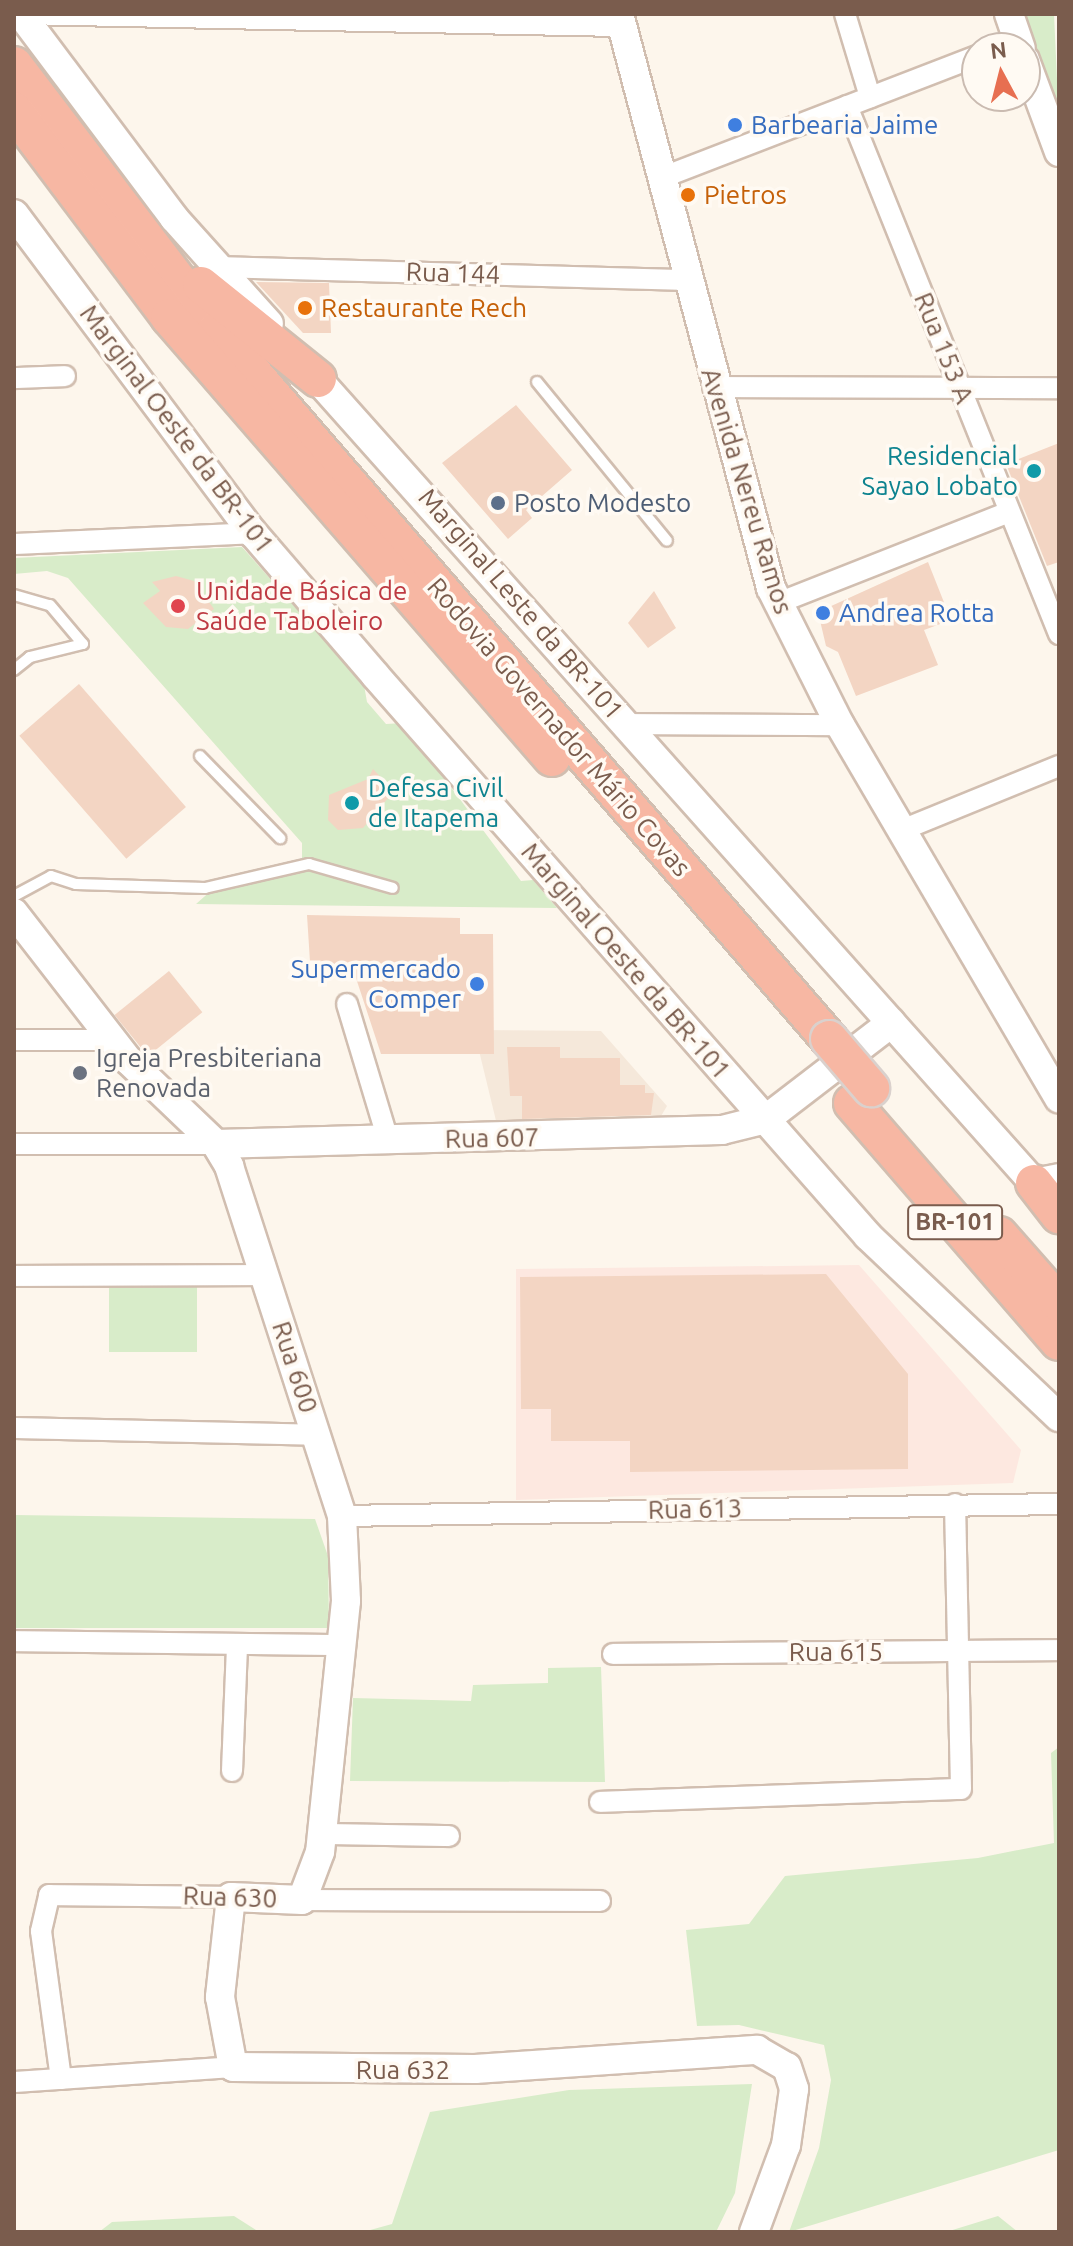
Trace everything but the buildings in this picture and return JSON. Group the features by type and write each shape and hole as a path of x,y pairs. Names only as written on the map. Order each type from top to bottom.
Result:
{"highway":[{"name":"Rodovia Governador Mário Covas","path":"14,65 70,143 216,330 861,1095 1059,1342"},
{"name":"Rodovia Governador Mário Covas","path":"14,111 169,317 819,1046"},
{"path":"70,143 212,298 318,379"},
{"name":"Rodovia Governador Mário Covas","path":"861,1095 1059,1303"},
{"path":"1046,1181 1059,1215"}],"main road":[{"name":"Marginal Leste da BR-101","path":"22,14 218,267 891,1023 1046,1181"},
{"name":"Avenida Nereu Ramos","path":"620,20 713,387 778,603 840,725 1059,1098"},
{"path":"1041,108 1059,152"},
{"name":"Marginal Oeste da BR-101","path":"14,214 253,533 868,1236 1059,1417"},
{"name":"Rua 600","path":"14,913 112,1040 216,1144 266,1275 342,1516 342,1645 323,1834 302,1900"},
{"path":"766,1119 891,1023"},
{"name":"Rua 607","path":"216,1144 675,1134 766,1119"},
{"path":"231,1897 220,1985 233,2067"},
{"name":"Rua 630","path":"231,1897 302,1900"},
{"name":"Rua 632","path":"233,2067 475,2069 726,2049 757,2050 787,2067 794,2089 786,2145 754,2232"}],"street":[{"path":"22,14 620,20"},
{"path":"845,14 870,97"},
{"path":"661,178 961,62"},
{"name":"Rua 153 A","path":"847,106 1059,634"},
{"name":"Rua 144","path":"218,267 687,280"},
{"path":"14,378 65,376"},
{"path":"713,387 1059,388"},
{"path":"778,603 1009,512"},
{"path":"14,544 253,533"},
{"path":"625,724 840,725"},
{"path":"902,830 1059,766"},
{"path":"347,1004 388,1140"},
{"path":"14,1040 112,1040"},
{"path":"14,1144 216,1144"},
{"path":"14,1276 266,1275"},
{"path":"14,1428 316,1435"},
{"name":"Rua 613","path":"342,1516 1055,1500"},
{"path":"600,1802 961,1789 955,1504"},
{"path":"14,1641 342,1645"},
{"path":"232,1771 237,1644"},
{"name":"Rua 615","path":"613,1654 1059,1650"},
{"path":"323,1834 449,1836"},
{"name":"Rua 630","path":"61,2079 41,1931 49,1895 231,1897"},
{"name":"Rua 630","path":"302,1900 600,1901"},
{"name":"Rua 632","path":"14,2082 233,2067"}],"lane":[{"path":"537,382 667,541"},
{"path":"14,595 50,605 83,644 30,657 14,670"},
{"path":"200,756 280,838"},
{"path":"14,896 51,876 76,884 205,888 309,864 393,888"}],"shaded area":[{"path":"474,1030 601,1031 667,1106 654,1128 498,1129"},
{"path":"859,1265 1021,1450 1013,1483 516,1500 516,1269"}],"green space":[{"path":"1021,14 1054,14 1059,124 1041,72 1041,32 1027,32"},
{"path":"242,547 364,685 367,702 386,724 403,723 521,881 533,880 557,908 196,904 213,889 302,865 302,843 68,578 47,571 14,574 14,558"},
{"path":"109,1284 197,1284 197,1352 109,1352"},
{"path":"14,1515 315,1519 328,1556 329,1628 14,1628"},
{"path":"601,1667 605,1782 350,1781 353,1698 471,1701 473,1685 548,1683 548,1668"},
{"path":"1059,1747 1059,2150 789,2232 819,2148 831,2080 824,2045 739,2025 697,2026 686,1930 749,1924 785,1876 978,1858 1054,1843 1051,1753"},
{"path":"752,2084 735,2193 716,2232 363,2232 392,2224 430,2112 569,2090"},
{"path":"234,2216 259,2232 99,2232 112,2222"},
{"path":"998,2216 1018,2232 946,2232"}],"place":[{"name":"Barbearia Jaime","path":"735,125"},
{"name":"Pietros","path":"688,195"},
{"name":"Restaurante Rech","path":"305,308"},
{"name":"Residencial Sayao Lobato","path":"1034,471"},
{"name":"Posto Modesto","path":"498,503"},
{"name":"Unidade Básica de Saúde Taboleiro","path":"178,606"},
{"name":"Andrea Rotta","path":"823,613"},
{"name":"Defesa Civil de Itapema","path":"352,803"},
{"name":"Supermercado Comper","path":"477,984"},
{"name":"Igreja Presbiteriana Renovada","path":"80,1073"}]}
